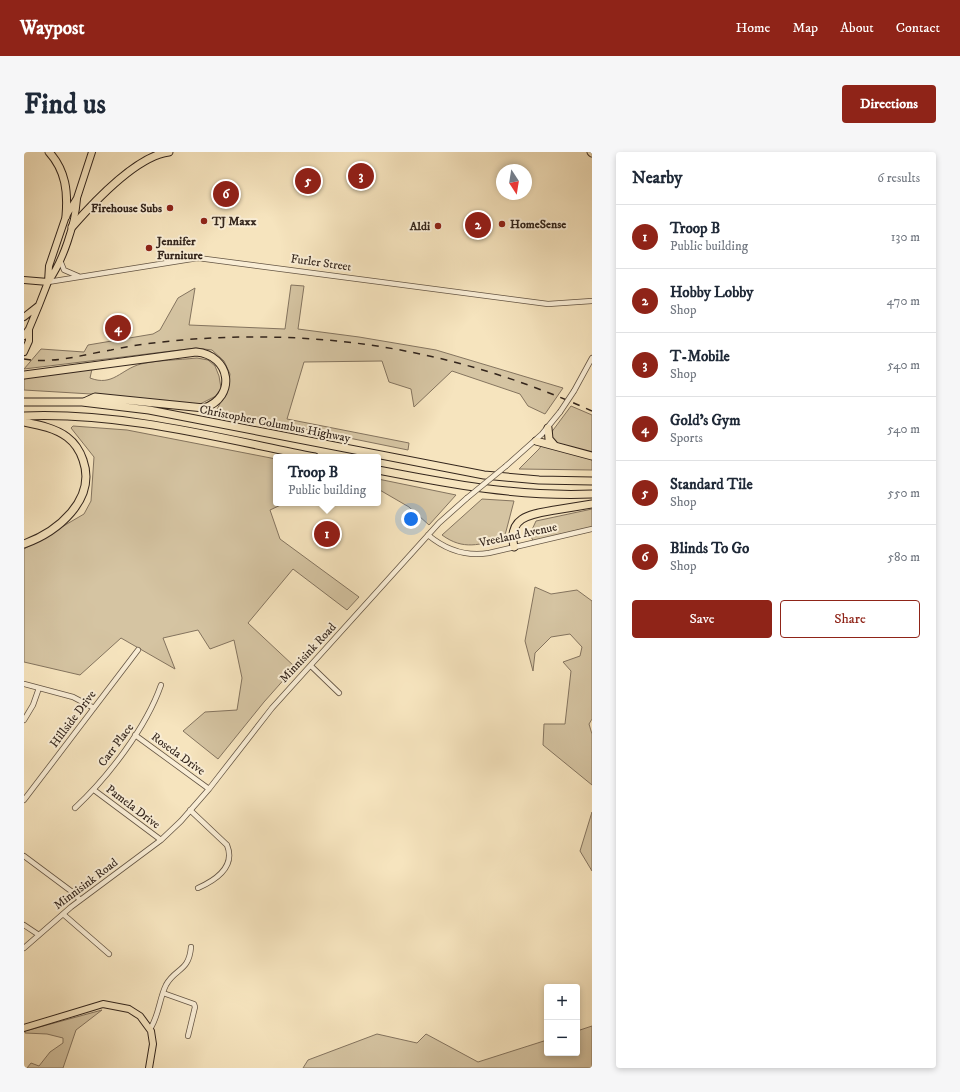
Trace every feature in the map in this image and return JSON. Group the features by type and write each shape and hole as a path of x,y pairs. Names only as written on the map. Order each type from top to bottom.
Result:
{"highway":[{"path":"49,152 60,167 66,184 66,216"},
{"path":"72,227 100,197 134,168 152,157 168,152"},
{"path":"24,375 196,352 206,353 214,357 221,365 225,375 225,386 221,396 214,404 204,408 95,397 82,402"},
{"name":"Christopher Columbus Highway","path":"24,402 82,402 116,405 374,454"},
{"name":"Christopher Columbus Highway","path":"24,416 80,416 134,422 299,454"},
{"path":"24,422 56,431 67,437 79,451 84,462 86,474 85,486 81,499 68,516 48,533 24,544"},
{"path":"548,428 550,441 559,447"},
{"path":"536,441 592,456"},
{"name":"Christopher Columbus Highway","path":"381,455 472,473 539,480 592,481"},
{"path":"381,471 496,491 542,495 592,494"},
{"path":"514,547 513,530 518,522 525,517 535,513 592,504"}],"main road":[{"path":"48,282 49,266 66,216 77,198 92,154"},
{"path":"24,336 29,329 48,282 57,269 76,214 77,198"},
{"path":"24,280 48,282"},
{"path":"24,317 39,305"},
{"path":"24,352 29,341 29,329"},
{"path":"24,1028 107,1004 135,1012 150,1028 153,1044 149,1068"}],"street":[{"name":"Furler Street","path":"48,282 198,258 548,304 592,301"},
{"path":"60,260 64,270 78,276"},
{"name":"Minnisink Road","path":"24,948 80,900 161,840 190,810 209,789 263,719 428,535 467,498 536,441 548,428 574,391 592,358"},
{"name":"Vreeland Avenue","path":"428,535 440,544 466,554 483,554 592,529"},
{"name":"Hillside Drive","path":"24,800 138,650"},
{"path":"311,666 339,693"},
{"path":"24,684 73,697 94,708"},
{"name":"Carr Place","path":"75,808 94,790 135,735 150,713 161,685"},
{"path":"24,720 33,705 39,688"},
{"name":"Roseda Drive","path":"135,735 209,789"},
{"name":"Pamela Drive","path":"94,790 161,840"},
{"path":"190,810 227,845 230,853 230,861 215,880 198,888"},
{"path":"24,856 75,894 80,900"},
{"path":"63,914 108,954"},
{"path":"24,925 39,935"},
{"path":"150,1028 154,1023 166,984 188,962 191,948"},
{"path":"163,993 194,1004 195,1007 188,1036"}],"shaded area":[{"path":"291,285 304,286 298,329 359,337 436,350 563,388 545,414 528,406 520,394 452,371 414,407 411,389 389,382 382,361 304,362 287,419 409,443 408,450 216,411 228,389 230,374 224,361 212,350 196,348 24,369 41,349 84,352 88,345 153,334 160,330 178,298 195,288 189,325 285,329"},
{"path":"197,358 208,360 215,366 219,376 221,388 216,396 196,406 108,395 24,390 24,379 32,377 92,369 90,378 105,380 111,379 134,366 141,364"},
{"path":"571,406 592,415 592,470 519,469 539,449"},
{"path":"73,426 127,430 273,458 273,506 279,506 270,510 280,539 359,597 347,610 293,569 248,623 295,667 264,702 218,759 183,731 205,712 237,710 242,678 234,640 210,649 198,630 163,638 175,669 121,638 80,675 24,662 24,549 84,514 91,501 94,457 71,428"},
{"path":"381,480 456,495 429,525 409,507 381,491"},
{"path":"482,499 514,501 504,539 465,545 450,540 442,535"},
{"path":"592,509 592,531 534,543 530,534 536,521"},
{"path":"535,587 551,594 577,590 592,601 592,719 589,724 592,734 592,785 543,745 544,724 565,724 571,671 563,662 580,656 582,647 570,634 551,637 535,653 533,671 525,641"},
{"path":"592,812 592,871 580,851"},
{"path":"102,1010 76,1030 63,1068 27,1068 31,1063 39,1066 50,1052 63,1043 63,1038 47,1034 25,1033 25,1031"},
{"path":"592,1026 592,1067 589,1068 303,1068 308,1060 377,1034 417,1043 426,1034 478,1062 544,1041 544,1056 580,1056 580,1030"}],"railway":[{"path":"24,359 57,360 137,345 182,340 236,337 341,341 392,348 442,359 492,373 542,390 592,411"}],"place":[{"name":"T-Mobile","path":"361,176"},
{"name":"Standard Tile","path":"308,181"},
{"name":"Blinds To Go","path":"226,194"},
{"name":"Firehouse Subs","path":"170,208"},
{"name":"TJ Maxx","path":"204,221"},
{"name":"HomeSense","path":"502,224"},
{"name":"Hobby Lobby","path":"478,225"},
{"name":"Aldi","path":"438,226"},
{"name":"Jennifer Furniture","path":"149,248"},
{"name":"Gold's Gym","path":"118,328"},
{"name":"Troop B","path":"327,534"}]}
